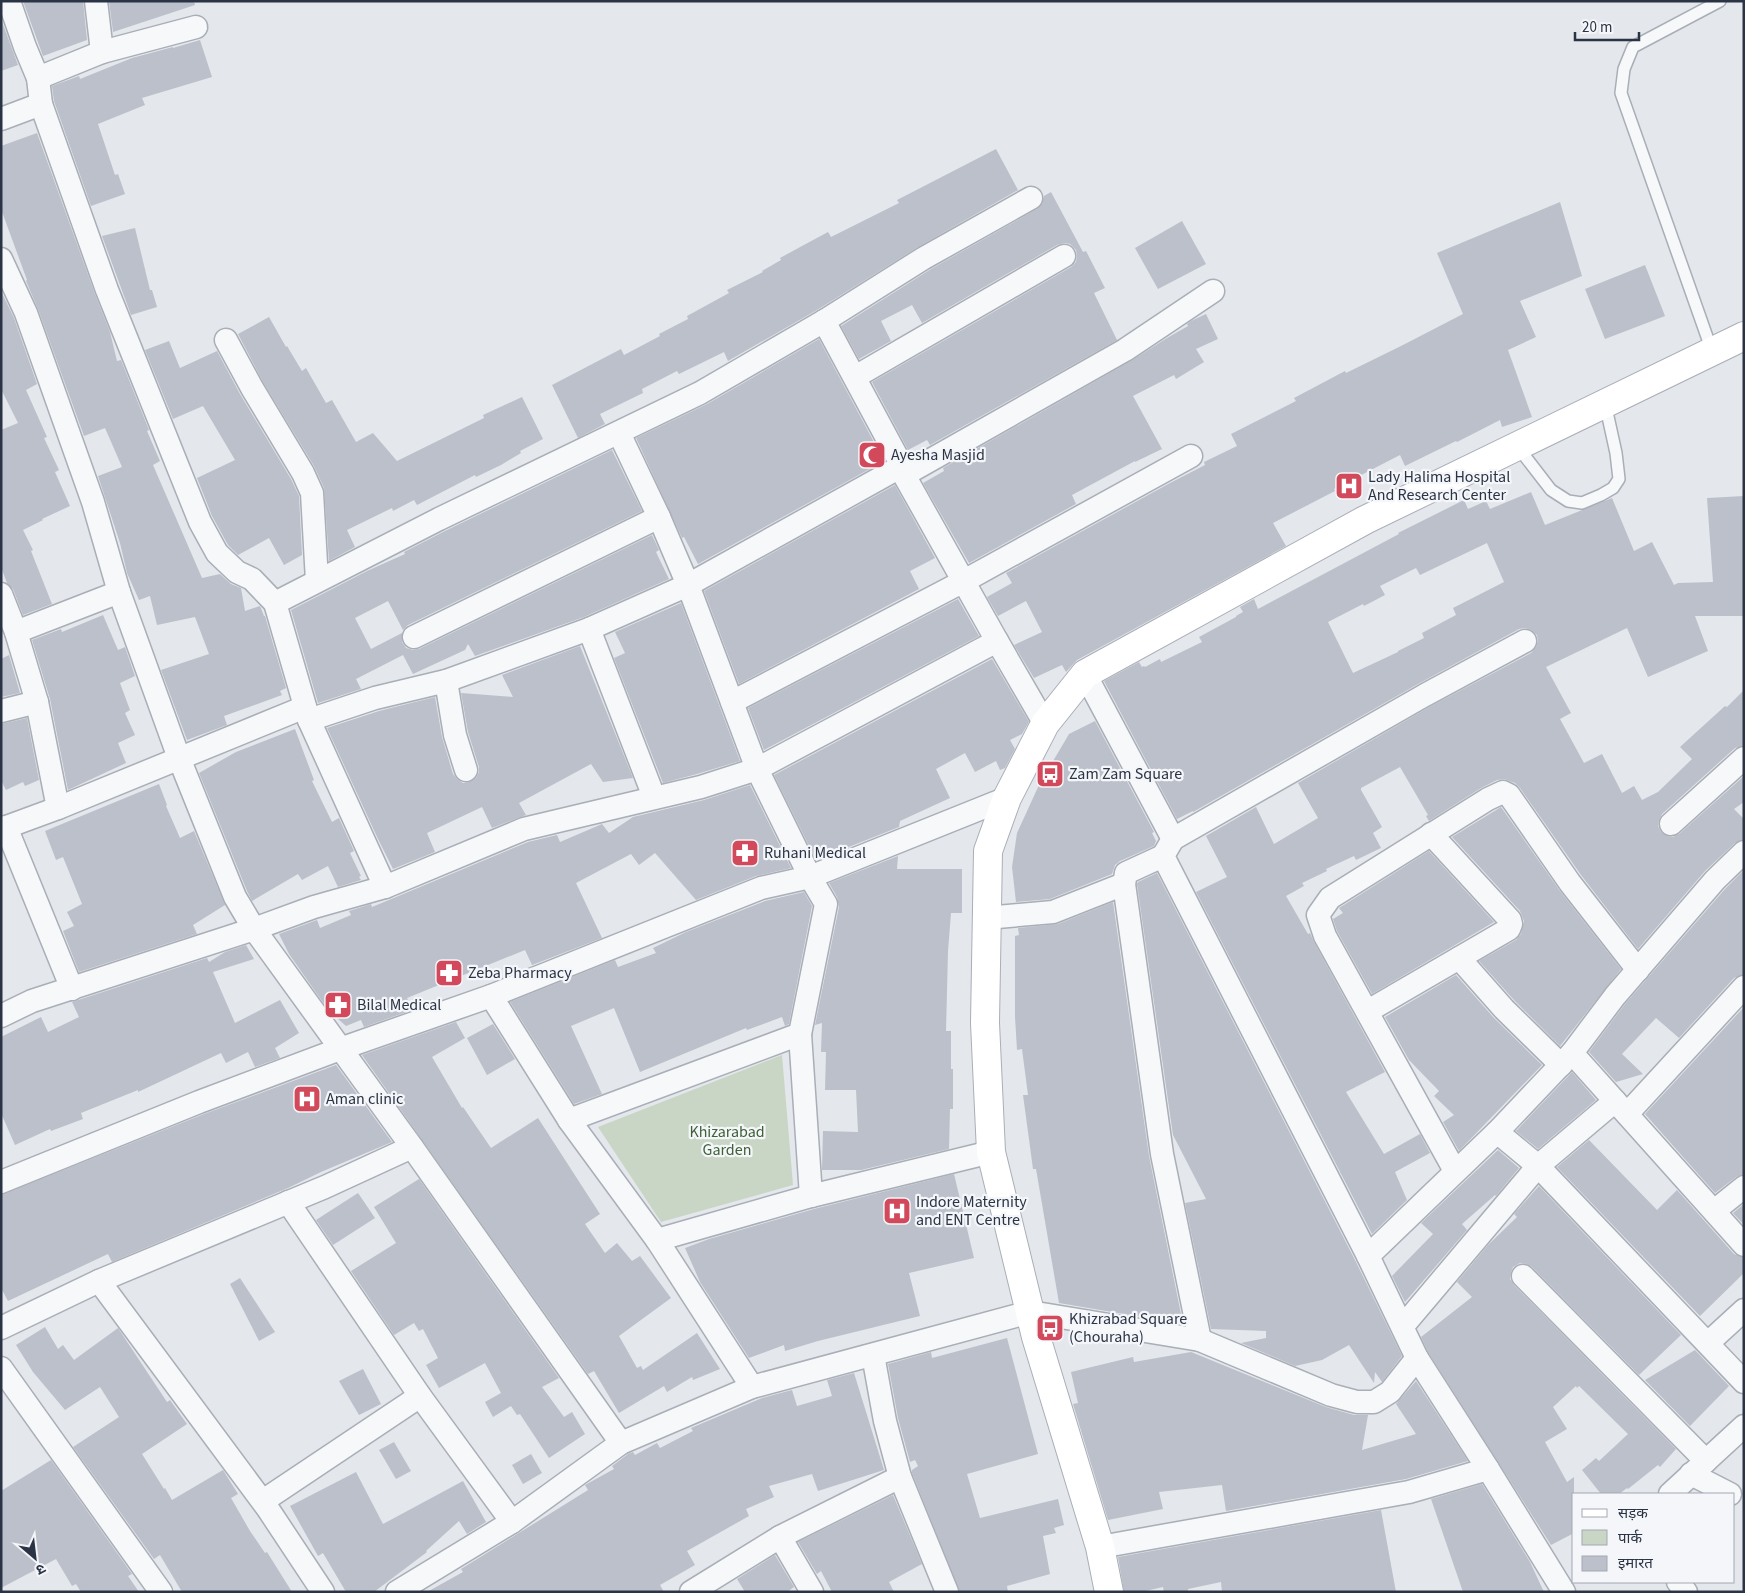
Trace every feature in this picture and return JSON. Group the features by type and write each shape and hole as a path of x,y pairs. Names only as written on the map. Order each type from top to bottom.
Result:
{"main road":[{"path":"1109,1592 1100,1548 1030,1312 991,1152 985,1023 988,850 1008,798 1045,724 1084,674 1365,520 1744,336"}],"street":[{"path":"9,1 24,47 38,78 41,104 107,290 200,522 217,553 237,572 252,579 275,602 307,714 385,887"},
{"path":"96,1 102,52"},
{"path":"38,78 102,52 196,27"},
{"path":"1,119 41,104"},
{"path":"275,602 439,519 700,393 824,322 924,258 1031,198"},
{"path":"855,377 1064,256"},
{"path":"1,259 26,313 93,502 119,592 179,758 235,897 254,929 412,1147 621,1443"},
{"path":"72,989 4,828 179,758 307,714 446,681 589,629 688,585 903,471 1125,350 1213,292"},
{"path":"824,322 855,377 903,471 1045,724"},
{"path":"226,340 252,388 303,473 312,493 316,581"},
{"path":"619,433 659,517 688,585 757,769 810,877 826,904 800,1034 812,1196"},
{"path":"732,702 964,581 1192,456"},
{"path":"414,637 659,517"},
{"path":"16,632 119,592"},
{"path":"1,594 16,632 37,702 58,808"},
{"path":"589,629 654,797"},
{"path":"1,1016 32,1002 254,929 314,907 385,887 524,829 701,787 757,769 997,641"},
{"path":"1200,1340 1162,1154 1124,884 1126,873 1425,695 1525,641"},
{"path":"1084,674 1417,1358 1564,1592"},
{"path":"446,681 455,735 466,770"},
{"path":"1,711 37,702"},
{"path":"1671,824 1743,760"},
{"path":"1455,1171 1325,936 1318,915 1330,898 1488,799 1503,792 1509,795 1570,883 1638,970"},
{"path":"1,1182 199,1102 340,1049 491,996 761,888 810,877 1008,798"},
{"path":"1368,1011 1509,929 1511,924 1510,920 1431,834"},
{"path":"1368,1256 1497,1132 1566,1059 1615,996 1715,880 1740,863"},
{"path":"986,918 1053,912 1124,884"},
{"path":"1459,958 1504,1009 1566,1059 1621,1108 1744,1245"},
{"path":"1403,1326 1538,1166 1621,1108 1744,987"},
{"path":"491,996 569,1120 657,1240 752,1386"},
{"path":"569,1120 800,1034"},
{"path":"1497,1132 1538,1166 1744,1382"},
{"path":"1,1328 99,1281 288,1202 412,1147"},
{"path":"657,1240 812,1196 991,1152"},
{"path":"1714,1211 1744,1186"},
{"path":"288,1202 420,1396 512,1522"},
{"path":"1523,1276 1724,1493"},
{"path":"99,1281 263,1501 323,1592"},
{"path":"1708,1343 1744,1310"},
{"path":"397,1592 512,1522 621,1443 752,1386 1030,1312 1200,1340 1331,1395 1357,1402 1374,1402 1390,1392 1417,1358"},
{"path":"873,1355 885,1421 900,1477 947,1592"},
{"path":"1,1368 161,1592"},
{"path":"263,1501 420,1396"},
{"path":"1671,1493 1744,1426"},
{"path":"1100,1548 1409,1492 1488,1469"},
{"path":"690,1592 780,1537 900,1477"},
{"path":"780,1537 812,1592"},
{"path":"1569,1592 1578,1583"}],"lane":[{"path":"1712,351 1622,93 1624,69 1633,47 1720,1"},
{"path":"1517,446 1551,490 1568,501 1582,503 1601,495 1613,488 1619,479 1616,453 1605,403"}],"green space":[{"name":"Khizarabad Garden","path":"782,1055 793,1185 661,1222 598,1127"}],"building":[{"path":"23,1 83,1 87,40 43,56"},
{"path":"109,1 194,1 195,5 113,32"},
{"path":"1,19 18,65 1,71"},
{"path":"200,40 212,77 142,98 145,105 98,124 115,175 118,174 125,194 91,206 54,101 52,86 79,76 80,79 132,58"},
{"path":"37,133 110,332 117,361 121,360 160,461 153,465 202,578 220,574 231,584 241,588 245,611 260,606 265,616 286,688 280,691 282,695 224,716 227,725 187,740 161,670 209,654 195,617 157,625 150,596 139,600 127,573 120,543 98,476 122,467 105,428 84,436 1,209 1,146"},
{"path":"996,149 1018,190 918,247 817,310 728,361 724,352 679,374 677,371 642,389 643,393 600,414 605,424 578,438 552,385 621,349 624,355 660,336 659,334 688,319 687,316 729,293 727,290 763,272 781,260 780,258 828,232 831,237 899,203 897,200"},
{"path":"1051,192 1083,252 1086,251 1105,288 1094,293 1117,340 930,445 927,440 908,450 872,382 1071,267 1076,262 1076,250 1070,244 1057,245 922,323 912,305 881,321 891,341 859,359 841,326 931,269 1037,209 1042,204 1044,196"},
{"path":"1560,202 1582,276 1520,301 1536,337 1508,350 1532,417 1502,427 1500,420 1405,466 1400,455 1334,489 1335,491 1273,523 1286,546 1077,660 1066,672 1062,665 1034,678 1014,645 1042,632 1026,601 998,616 987,597 1012,583 1006,573 1205,465 1204,462 1237,446 1231,434 1296,401 1294,398 1463,314 1437,253"},
{"path":"1182,221 1206,264 1158,289 1135,248"},
{"path":"135,228 150,290 152,290 157,307 131,315 102,236"},
{"path":"1645,265 1665,316 1605,339 1585,289"},
{"path":"1,291 14,318 37,384 26,390 47,437 44,438 59,470 55,472 70,506 23,530 33,550 31,551 52,604 23,615 13,589 7,583 1,567 1,430 18,423 1,389"},
{"path":"1206,314 1218,339 1196,349 1204,362 1176,379 1174,375 1133,396 1162,449 1135,461 1072,495 1076,504 969,563 923,483 944,471 943,468 1131,361 1188,326 1187,324 1191,321"},
{"path":"269,317 302,371 306,368 326,403 332,400 356,442 373,433 397,461 484,418 483,415 522,397 543,439 520,451 521,453 501,465 476,477 475,475 417,505 414,500 393,511 392,508 347,530 355,547 329,561 324,488 314,466 263,382 238,334"},
{"path":"819,339 884,461 698,564 684,537 682,538 636,438 707,404"},
{"path":"169,341 180,368 217,351 299,496 302,555 284,565 269,538 238,555 228,545 212,516 197,478 235,460 203,406 173,419 145,350"},
{"path":"612,450 642,511 408,625 403,630 388,601 355,618 371,649 402,633 402,642 406,648 419,649 652,535 659,550 656,552 669,579 584,617 475,656 468,644 465,650 413,674 403,655 356,679 361,689 318,703 291,610 405,554 404,552 447,530"},
{"path":"895,485 935,558 910,571 919,589 739,684 704,591"},
{"path":"1531,492 1545,525 1612,498 1634,551 1652,542 1674,585 1678,583 1713,582 1707,498 1744,496 1744,616 1695,616 1708,651 1648,677 1627,628 1546,667 1571,713 1560,719 1584,763 1602,754 1622,793 1634,786 1642,800 1658,792 1692,759 1680,747 1744,690 1744,745 1735,748 1662,814 1658,826 1661,832 1667,836 1673,837 1679,834 1744,776 1744,802 1734,809 1744,819 1744,839 1735,843 1705,871 1638,949 1581,875 1515,783 1504,779 1497,780 1429,821 1426,816 1428,815 1400,767 1361,788 1382,827 1373,833 1381,848 1356,860 1354,856 1326,869 1327,871 1302,883 1304,886 1286,896 1308,934 1310,933 1385,1072 1346,1092 1384,1154 1420,1134 1430,1153 1395,1172 1407,1200 1372,1234 1196,892 1227,877 1206,836 1256,807 1274,844 1318,818 1298,783 1431,706 1531,653 1538,641 1537,635 1525,628 1519,629 1193,812 1177,819 1104,681 1139,662 1142,667 1145,667 1160,659 1161,662 1202,642 1199,637 1236,617 1243,612 1240,607 1254,599 1258,609 1398,533 1464,500 1468,509 1486,501 1490,509","holes":["1487,543 1504,582 1453,608 1456,615 1422,633 1424,638 1353,673 1328,622 1385,595 1380,586 1416,568 1420,575"]},
{"path":"958,599 979,636 764,750 748,708"},
{"path":"681,603 740,761 663,783 614,658 625,653 615,632"},
{"path":"103,615 118,650 125,647 135,676 120,683 130,710 125,713 135,735 118,743 126,763 68,790 50,699 32,640 61,629 62,632"},
{"path":"580,646 633,778 603,782 591,764 519,803 526,815 492,828 482,807 427,833 435,852 393,869 327,728 379,711 435,697 442,737 453,774 463,783 470,782 476,778 479,767 468,732 461,693 513,697 502,675"},
{"path":"9,655 20,693 1,697 1,659"},
{"path":"992,659 1029,722 1022,734 1010,740 1015,749 1005,768 1000,770 996,761 975,772 965,753 936,769 950,798 900,821 899,827 816,860 774,775"},
{"path":"27,718 39,780 25,786 23,782 6,790 1,780 1,724"},
{"path":"1095,721 1154,832 1152,833 1156,841 1154,846 1120,861 1115,865 1112,874 1050,899 1016,902 1012,867 1017,833 1039,785 1069,734"},
{"path":"295,729 314,780 312,781 332,822 339,818 354,851 350,853 361,876 359,877 361,880 338,887 328,866 302,880 298,874 252,901 199,773 236,752"},
{"path":"159,784 180,838 194,831 225,905 193,925 197,934 79,972 63,931 74,926 67,912 82,904 63,857 56,860 45,831"},
{"path":"750,785 791,868 756,876 696,900 655,853 639,865 631,854 576,883 602,938 532,965 525,950 407,998 412,1010 364,1027 361,1020 346,1026 329,1011 289,954 279,934 317,920 320,928 351,915 349,911 371,904 372,907 528,842 557,835 560,842 602,824 609,833 633,817 704,800"},
{"path":"1501,807 1560,891 1621,969 1560,1046 1514,1000 1479,961 1516,940 1521,934 1524,921 1520,911 1452,837"},
{"path":"1429,851 1494,922 1372,994 1337,931 1333,919 1343,913 1339,908"},
{"path":"898,856 897,869 962,869 962,913 951,913 948,951 946,1031 951,1031 951,1069 953,1069 953,1109 950,1109 949,1149 861,1170 822,1170 823,1131 858,1132 856,1090 825,1090 826,1052 821,1052 822,1023 815,1025 839,907 837,897 829,883"},
{"path":"1744,870 1744,974 1734,978 1679,1038 1656,1018 1622,1054 1643,1074 1616,1082 1589,1052 1625,1004 1725,889"},
{"path":"1157,873 1402,1356 1382,1382 1375,1372 1374,1383 1349,1345 1322,1360 1295,1366 1241,1343 1266,1338 1266,1331 1211,1329 1185,1203 1206,1199 1173,1135 1137,884"},
{"path":"804,892 812,906 789,1024 785,1026 782,1017 747,1030 746,1028 640,1072 614,1008 571,1026 602,1094 574,1104 510,1002 615,960 618,967 656,953 653,948 686,932 765,901"},
{"path":"1113,902 1149,1156 1183,1324 1059,1303 1036,1169 1033,1169 1023,1095 1028,1095 1022,1049 1017,1050 1015,936 1019,935 1018,928 1058,924"},
{"path":"246,945 254,959 213,972 235,1023 280,1000 299,1033 275,1048 280,1058 255,1067 248,1052 226,1063 221,1053 138,1092 138,1090 81,1113 83,1119 51,1131 50,1129 15,1145 1,1113 1,1037 41,1017 48,1032 79,1017 72,1002 207,958 209,962 225,952"},
{"path":"1456,975 1494,1018 1542,1065 1459,1151 1443,1122 1454,1115 1434,1096 1439,1091 1409,1060 1385,1017"},
{"path":"1744,1007 1744,1174 1736,1177 1715,1193 1645,1114"},
{"path":"456,1022 465,1038 432,1057 462,1108 491,1148 538,1118 600,1214 585,1224 605,1253 617,1243 632,1261 640,1256 671,1298 619,1336 637,1368 641,1366 643,1370 697,1333 720,1369 693,1380 692,1377 667,1392 664,1386 619,1413 594,1371 588,1374 362,1055"},
{"path":"493,1024 515,1059 487,1075 467,1038"},
{"path":"336,1065 392,1142 112,1262 108,1254 8,1301 1,1288 1,1195 204,1114"},
{"path":"1572,1072 1596,1100 1538,1149 1516,1131"},
{"path":"1589,1140 1657,1210 1677,1190 1734,1254 1744,1258 1744,1273 1700,1316 1557,1167"},
{"path":"1498,1150 1519,1168 1496,1196 1462,1224 1467,1230 1405,1302 1392,1276 1433,1234 1421,1223"},
{"path":"954,1174 974,1258 909,1273 920,1316 785,1351 784,1345 749,1358 700,1282 685,1248 709,1239 814,1209"},
{"path":"419,1179 559,1378 542,1387 564,1417 572,1412 585,1434 549,1458 520,1414 517,1415 511,1406 493,1417 485,1402 501,1393 485,1363 439,1388 426,1365 438,1358 423,1329 419,1331 414,1323 394,1335 351,1271 396,1243 374,1207"},
{"path":"1539,1186 1681,1335 1639,1375 1532,1267 1520,1263 1513,1267 1510,1279 1514,1285 1676,1449 1660,1467 1658,1465 1628,1489 1620,1493 1600,1493 1582,1470 1596,1458 1599,1461 1628,1434 1579,1386 1577,1388 1576,1386 1553,1407 1567,1429 1545,1442 1567,1482 1574,1477 1572,1534 1551,1545 1428,1352 1421,1337 1472,1297 1457,1282 1488,1245 1517,1217 1514,1214"},
{"path":"358,1193 375,1218 333,1245 316,1220"},
{"path":"1744,1204 1744,1225 1733,1213"},
{"path":"240,1278 275,1332 259,1341 230,1284"},
{"path":"45,1327 58,1349 63,1345 74,1360 118,1328 167,1402 170,1400 187,1424 142,1454 164,1489 172,1500 223,1470 238,1494 231,1498 250,1531 265,1553 267,1552 292,1592 182,1592 160,1555 154,1559 73,1447 119,1417 100,1387 65,1410 33,1372 16,1345"},
{"path":"1007,1338 1038,1454 967,1474 980,1518 1058,1499 1064,1525 1054,1528 1056,1533 1043,1536 1050,1574 1007,1586 1008,1592 960,1592 912,1473 912,1470 918,1466 915,1460 910,1462 898,1418 888,1364 931,1352 932,1358"},
{"path":"1695,1350 1729,1386 1690,1426 1645,1380"},
{"path":"1191,1352 1326,1407 1354,1415 1368,1415 1362,1450 1416,1434 1396,1404 1416,1381 1468,1461 1406,1479 1226,1511 1222,1485 1159,1492 1163,1509 1108,1520 1073,1404 1078,1403 1071,1372 1133,1357 1134,1362"},
{"path":"363,1369 381,1404 359,1415 339,1381"},
{"path":"854,1373 884,1470 818,1491 812,1474 769,1486 774,1497 746,1509 749,1516 687,1551 695,1565 660,1585 664,1592 427,1592 463,1572 461,1569 588,1490 585,1485 614,1469 612,1466 628,1454 633,1452 635,1455 657,1443 660,1448 693,1431 691,1428 762,1398 792,1390 797,1406 832,1396 827,1380"},
{"path":"394,1442 411,1471 396,1479 379,1450"},
{"path":"531,1454 542,1473 523,1484 512,1465"},
{"path":"51,1460 132,1574 128,1576 139,1592 81,1592 76,1584 72,1586 56,1559 1,1588 1,1491"},
{"path":"356,1472 383,1524 463,1481 486,1522 467,1534 459,1521 427,1552 374,1592 346,1592 323,1553 318,1556 290,1506"},
{"path":"1482,1484 1530,1562 1544,1592 1463,1592 1431,1499"},
{"path":"893,1495 922,1564 889,1582 894,1592 832,1592 821,1571 817,1574 798,1542"},
{"path":"1381,1510 1396,1592 1222,1592 1221,1582 1188,1589 1188,1592 1164,1592 1163,1587 1141,1592 1124,1592 1118,1557"},
{"path":"775,1555 794,1587 787,1592 745,1592 737,1579"}],"place":[{"name":"Ayesha Masjid","path":"872,455"},
{"name":"Lady Halima Hospital And Research Center","path":"1349,486"},
{"name":"Zam Zam Square","path":"1050,774"},
{"name":"Ruhani Medical","path":"745,853"},
{"name":"Zeba Pharmacy","path":"449,973"},
{"name":"Bilal Medical","path":"338,1005"},
{"name":"Aman clinic","path":"307,1099"},
{"name":"Indore Maternity and ENT Centre","path":"897,1211"},
{"name":"Khizrabad Square (Chouraha)","path":"1050,1328"}]}
